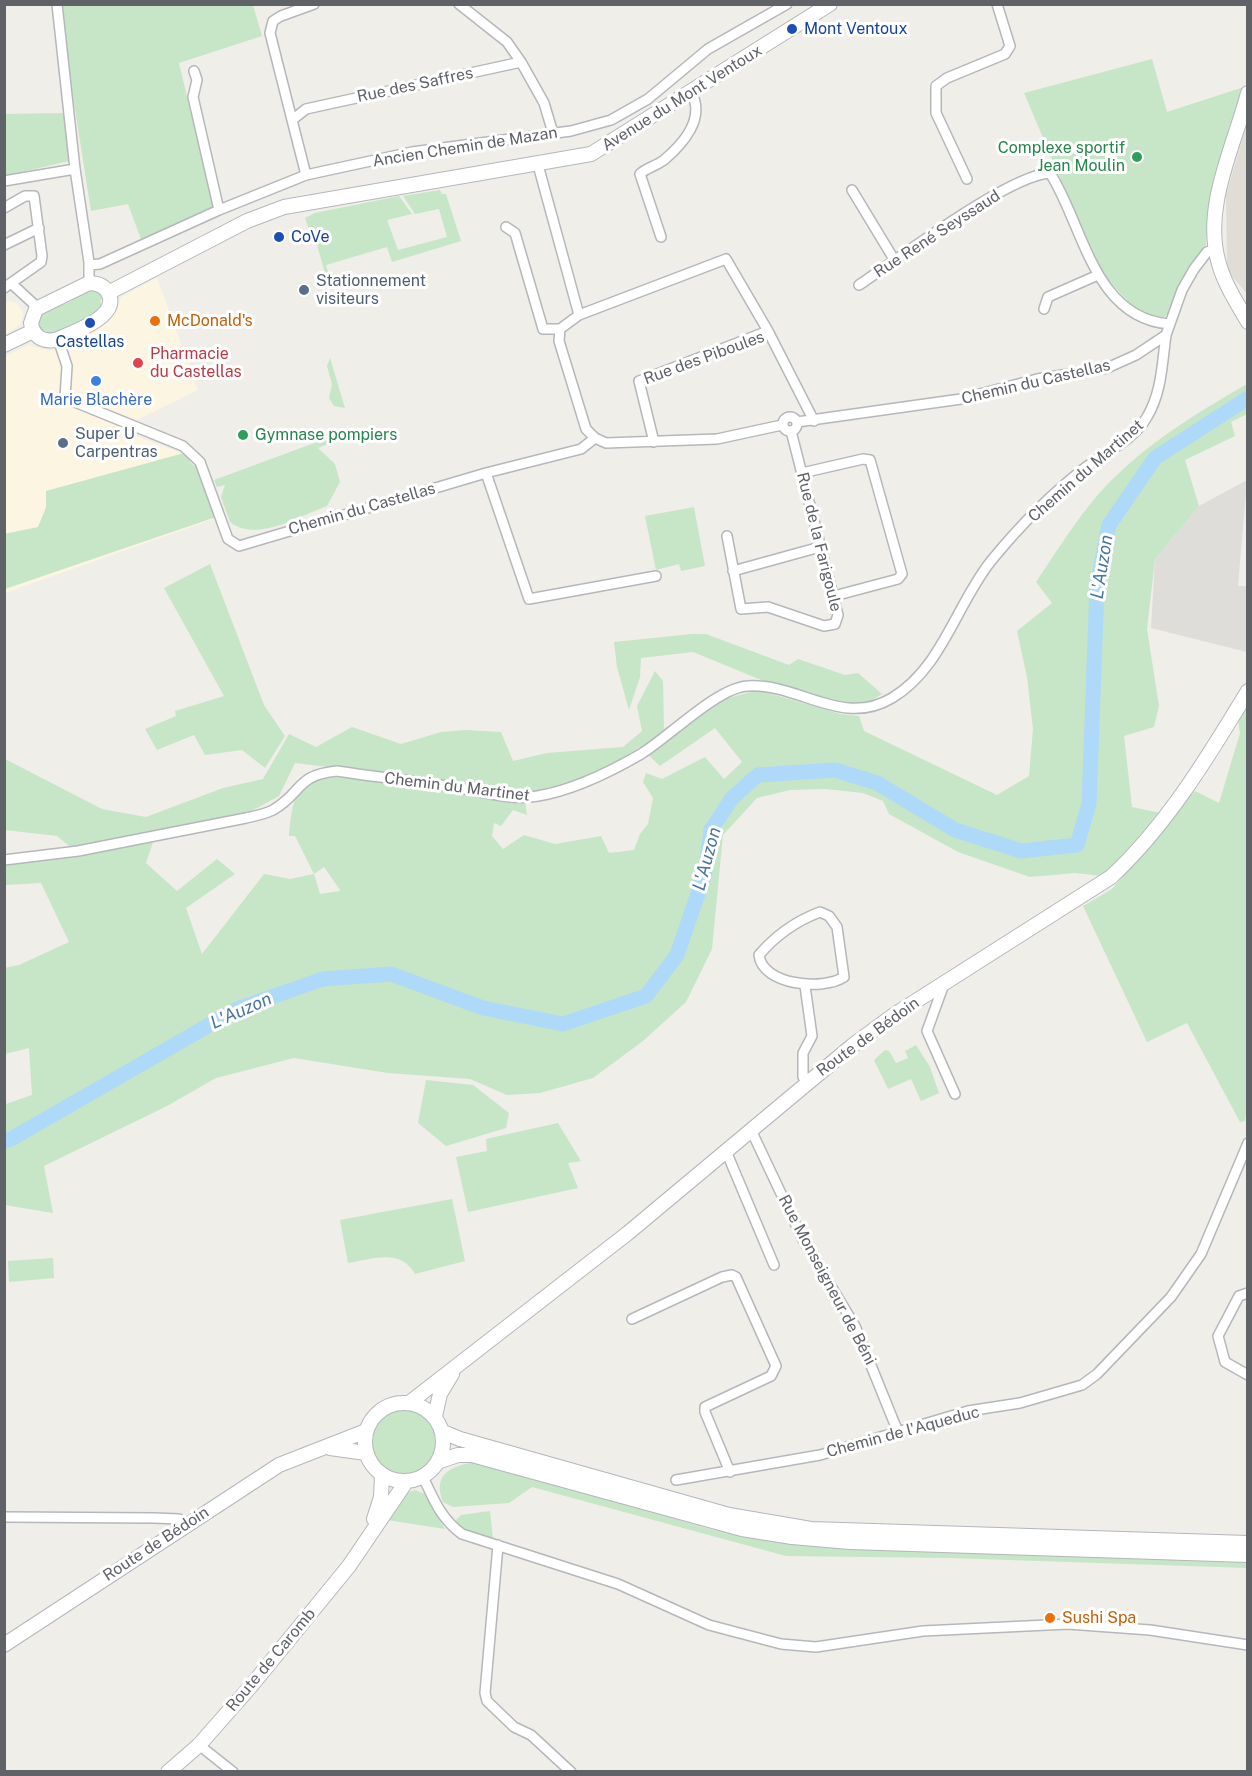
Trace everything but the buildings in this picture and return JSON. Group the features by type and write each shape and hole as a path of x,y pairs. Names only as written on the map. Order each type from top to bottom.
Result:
{"main road":[{"name":"Avenue du Mont Ventoux","path":"108,293 153,271 277,218 381,191 538,165 591,153 830,4"},
{"path":"1248,93 1220,188 1215,220 1215,249 1225,279 1248,322"},
{"path":"89,283 98,284 108,293 110,303 105,314 58,339 42,339 33,331 31,317 37,308 89,283"},
{"path":"4,345 33,331"},
{"name":"Route de Bédoin","path":"409,1403 564,1284 819,1073 894,1015 1094,889 1130,860 1194,777 1248,692"},
{"name":"Route de Bédoin","path":"435,1416 440,1394 460,1363"},
{"path":"440,1461 443,1451 443,1432 435,1416 423,1407 409,1403 387,1407 378,1413 366,1431 366,1453 372,1466 382,1475 406,1482 423,1477 440,1461 458,1455 471,1455 742,1529 792,1538 850,1542 1248,1555"},
{"name":"Route de Bédoin","path":"4,1645 279,1465 312,1450 366,1431"},
{"path":"443,1432 460,1439 684,1503 770,1524 811,1529 1248,1543"},
{"path":"312,1450 336,1448 366,1453"},
{"path":"365,1540 381,1497 382,1475"},
{"path":"365,1540 406,1482"},
{"name":"Route de Caromb","path":"168,1772 180,1767 199,1745 311,1613 365,1540"}],"street":[{"path":"57,4 75,169 89,266 89,283"},
{"path":"306,175 270,33 273,21 281,15 315,4"},
{"path":"459,4 507,42 544,103 553,133"},
{"name":"Ancien Chemin de Mazan","path":"89,266 100,264 219,210 306,175 412,152 594,126 629,112 708,50 788,4"},
{"path":"967,179 936,113 936,86 947,78 1005,54 1010,46 997,4"},
{"name":"Rue des Saffres","path":"292,120 306,109 324,104 521,62"},
{"path":"194,71 197,80 193,97 219,210"},
{"path":"661,237 640,174 664,160 692,128 696,110 691,92"},
{"path":"538,165 579,315"},
{"path":"4,182 75,169"},
{"name":"Rue René Seyssaud","path":"859,285 983,203 1027,177 1050,173 1098,275"},
{"path":"852,190 895,261"},
{"path":"4,208 25,196 34,196 41,262 8,286 37,308"},
{"path":"506,227 515,233 543,328 560,329 579,315 720,260 728,260 768,331"},
{"path":"4,245 39,228"},
{"path":"1166,335 1194,269 1207,252 1215,249"},
{"path":"1044,309 1048,297 1098,275 1121,304 1156,323 1169,324"},
{"path":"560,329 559,341 586,429 595,438 606,443 654,442"},
{"name":"Rue des Piboules","path":"654,442 639,381 768,331 814,421"},
{"name":"Chemin du Castellas","path":"654,442 733,437 782,425 788,417 794,427 882,408 961,399 1037,378 1107,368 1136,355 1166,335"},
{"name":"Chemin du Martinet","path":"4,860 78,851 246,818 272,810 284,802 303,780 319,773 337,771 521,797 562,791 645,752 728,690 747,686 776,689 843,709 860,710 874,706 891,698 922,672 972,589 991,561 1014,536 1084,468 1115,448 1146,420 1158,394 1166,335"},
{"name":"Chemin du Castellas","path":"58,339 67,366 65,398 183,446 194,454 200,462 228,539 239,546 486,473 581,448 595,438"},
{"name":"Rue de la Farigoule","path":"727,536 739,606 745,611 773,608 831,627 838,620 834,596 802,473 794,427"},
{"path":"802,473 863,459 870,460 902,574 898,579 834,596"},
{"path":"486,473 529,599 656,576"},
{"path":"733,571 820,547"},
{"path":"820,912 829,916 837,927 844,977 805,986 768,973 760,964 759,955 779,935 804,918 820,912"},
{"path":"944,984 927,1031 955,1094"},
{"path":"805,986 812,1036 804,1050 803,1077 807,1083"},
{"path":"804,1062 819,1073"},
{"name":"Rue Monseigneur de Béni","path":"751,1130 802,1238 855,1326 898,1432"},
{"name":"Chemin de l'Aqueduc","path":"676,1480 820,1455 968,1411 1074,1390 1097,1374 1171,1297 1201,1254 1248,1143"},
{"path":"726,1151 774,1265"},
{"path":"632,1318 722,1277 732,1275 736,1277 776,1366 771,1376 705,1407 730,1472"},
{"path":"1248,1293 1239,1296 1218,1336 1225,1362 1248,1375"},
{"path":"423,1477 439,1512 450,1526 462,1534 618,1584 709,1625 781,1644 816,1647 923,1631 1068,1624 1150,1630 1248,1645"},
{"path":"4,1517 60,1515 178,1519 185,1525"},
{"path":"498,1545 485,1693 487,1701 514,1727 531,1735 572,1772"},
{"path":"199,1745 233,1772"}],"shaded area":[{"path":"1247,123 1247,294 1227,270 1226,195"},
{"path":"157,278 198,390 118,429 179,452 190,459 213,519 5,593 4,357 28,345 51,351 107,322 121,297"},
{"path":"5,302 18,304 23,313 21,324 5,335"},
{"path":"1247,480 1238,586 1247,586 1247,652 1151,628 1155,559 1199,506"}],"green space":[{"path":"68,4 253,5 262,36 179,63 214,209 142,242 128,204 91,211 71,84 63,6"},
{"name":"Complexe sportif Jean Moulin","path":"1152,59 1167,112 1244,87 1208,219 1206,245 1181,284 1169,313 1162,319 1137,311 1106,278 1088,243 1024,93"},
{"path":"64,113 69,161 5,176 5,114"},
{"path":"440,190 442,194 446,194 461,241 392,262 387,247 326,265 330,280 327,280 317,245 313,242 305,218 315,213 399,196 412,214 387,220 398,250 447,237 439,209 415,214 403,196"},
{"path":"86,289 101,293 102,307 99,311 54,334 40,329 37,321 40,313 55,305 60,306 72,301 74,296"},
{"path":"330,358 345,408 334,406 329,398 332,384 327,366"},
{"path":"1247,384 1247,414 1231,422 1235,436 1185,460 1199,506 1155,559 1147,629 1159,706 1154,727 1124,736 1132,807 1161,813 1103,876 1075,873 1030,877 958,852 889,814 883,801 863,793 826,789 790,790 757,798 723,835 712,949 686,1002 643,1041 593,1078 540,1093 507,1095 470,1079 388,1073 294,1058 216,1078 167,1106 44,1166 53,1213 5,1205 6,1104 32,1095 29,1048 5,1054 4,968 19,965 69,942 41,883 5,885 5,862 78,853 57,836 5,830 5,759 102,809 146,817 223,788 263,779 289,734 316,747 352,727 401,744 441,732 466,730 501,732 513,761 547,753 623,747 642,731 637,706 655,671 663,681 664,729 699,706 758,690 840,714 859,716 864,731 997,795 1029,776 1033,729 1027,677 1017,631 1052,603 1036,582 1088,507 1123,470 1183,423","holes":["715,728 742,762 724,779 705,757 662,779 646,773 643,782 653,798 648,824 640,834 634,850 609,853 601,836 555,844 524,835 503,849 492,836 494,823 501,826 513,810 527,815 525,801 341,777 314,782 305,787 295,800 289,836 295,836 314,874 290,879 264,874 202,954 186,908 235,874 217,859 177,891 146,863 156,833 246,814 279,796 295,763 547,793 601,771 640,747 660,766","324,867 340,890 340,891 320,894 314,874"]},
{"path":"328,438 330,443 318,448 335,464 340,482 327,506 265,529 241,528 230,522 221,497 225,485 217,487 214,480"},
{"path":"184,453 193,465 198,467 216,517 5,589 4,534 38,527 46,507 46,491"},
{"path":"694,507 705,566 681,571 679,564 656,570 645,516"},
{"path":"210,564 264,705 285,736 265,768 242,750 205,755 194,735 157,750 145,729 176,716 175,711 224,696 164,588"},
{"path":"706,634 789,665 798,659 845,675 858,673 882,694 862,707 766,682 693,652 641,658 640,677 629,710 617,667 614,642"},
{"path":"1247,705 1248,1099 1245,1121 1240,1122 1187,1023 1147,1042 1083,906 1112,889 1195,791 1219,803 1240,733 1238,720"},
{"path":"916,1045 930,1067 939,1093 921,1101 911,1079 888,1089 874,1060 885,1050 889,1051 896,1063 908,1058 905,1051"},
{"path":"426,1080 473,1085 509,1113 506,1128 446,1146 418,1123"},
{"path":"558,1123 581,1161 568,1163 578,1188 468,1212 456,1157 487,1151 486,1139"},
{"path":"452,1199 465,1261 415,1274 409,1266 394,1258 385,1257 348,1263 340,1220"},
{"path":"53,1258 54,1278 9,1282 8,1261"},
{"path":"399,1409 411,1409 423,1414 433,1424 438,1442 436,1455 423,1470 411,1475 399,1475 387,1470 377,1460 372,1448 372,1436 377,1424 387,1414"},
{"path":"475,1462 714,1530 795,1545 1247,1560 1247,1568 949,1558 786,1556 532,1487 509,1503 453,1507 443,1502 440,1484 446,1473 458,1466"},
{"path":"415,1490 425,1494 445,1529 387,1520 403,1494"},
{"path":"490,1511 493,1539 460,1530 456,1520 461,1515"}],"waterway":[{"name":"L'Auzon","path":"4,1141 237,1009 323,979 391,974 483,1008 563,1024 646,996 677,955 705,873 711,830 732,798 758,775 835,770 877,783 955,830 1021,851 1077,845 1089,804 1097,586 1109,525 1155,458 1248,398"}],"place":[{"name":"Mont Ventoux","path":"792,29"},
{"name":"Complexe sportif Jean Moulin","path":"1137,157"},
{"name":"CoVe","path":"279,237"},
{"name":"Stationnement visiteurs","path":"304,290"},
{"name":"McDonald's","path":"155,321"},
{"name":"Castellas","path":"90,323"},
{"name":"Pharmacie du Castellas","path":"138,363"},
{"name":"Marie Blachère","path":"96,381"},
{"name":"Gymnase pompiers","path":"243,435"},
{"name":"Super U Carpentras","path":"63,443"},
{"name":"Sushi Spa","path":"1050,1618"}]}
